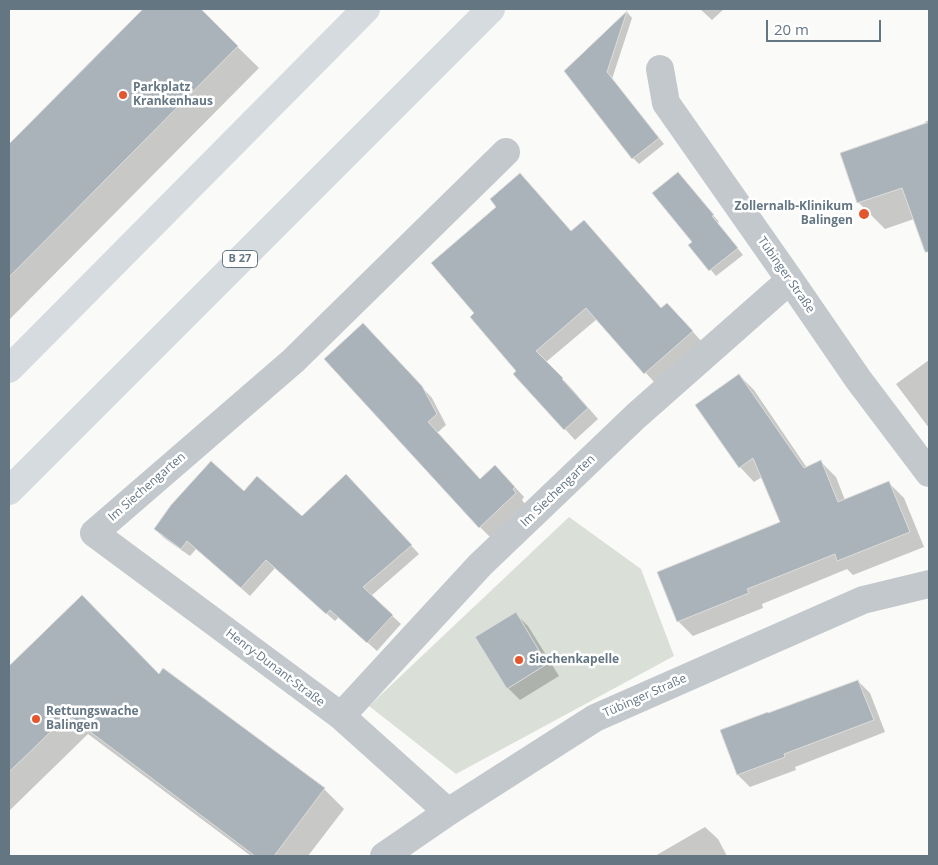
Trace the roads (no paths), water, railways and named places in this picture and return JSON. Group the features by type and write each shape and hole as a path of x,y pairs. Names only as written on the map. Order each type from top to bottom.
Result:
{"highway":[{"path":"9,369 366,9"},
{"name":"B 27","path":"9,491 491,9"}],"street":[{"name":"Tübinger Straße","path":"660,69 666,103 858,379 929,473"},
{"name":"Im Siechengarten","path":"94,533 293,361 506,152"},
{"name":"Im Siechengarten","path":"341,716 480,565 636,416 790,280"},
{"name":"Henry-Dunant-Straße","path":"94,533 341,716 448,812"},
{"name":"Tübinger Straße","path":"384,856 448,812 595,718 863,600 929,584"}],"place":[{"name":"Parkplatz Krankenhaus","path":"123,95"},
{"name":"Zollernalb-Klinikum Balingen","path":"864,214"},
{"name":"Siechenkapelle","path":"519,660"},
{"name":"Rettungswache Balingen","path":"36,719"}]}
